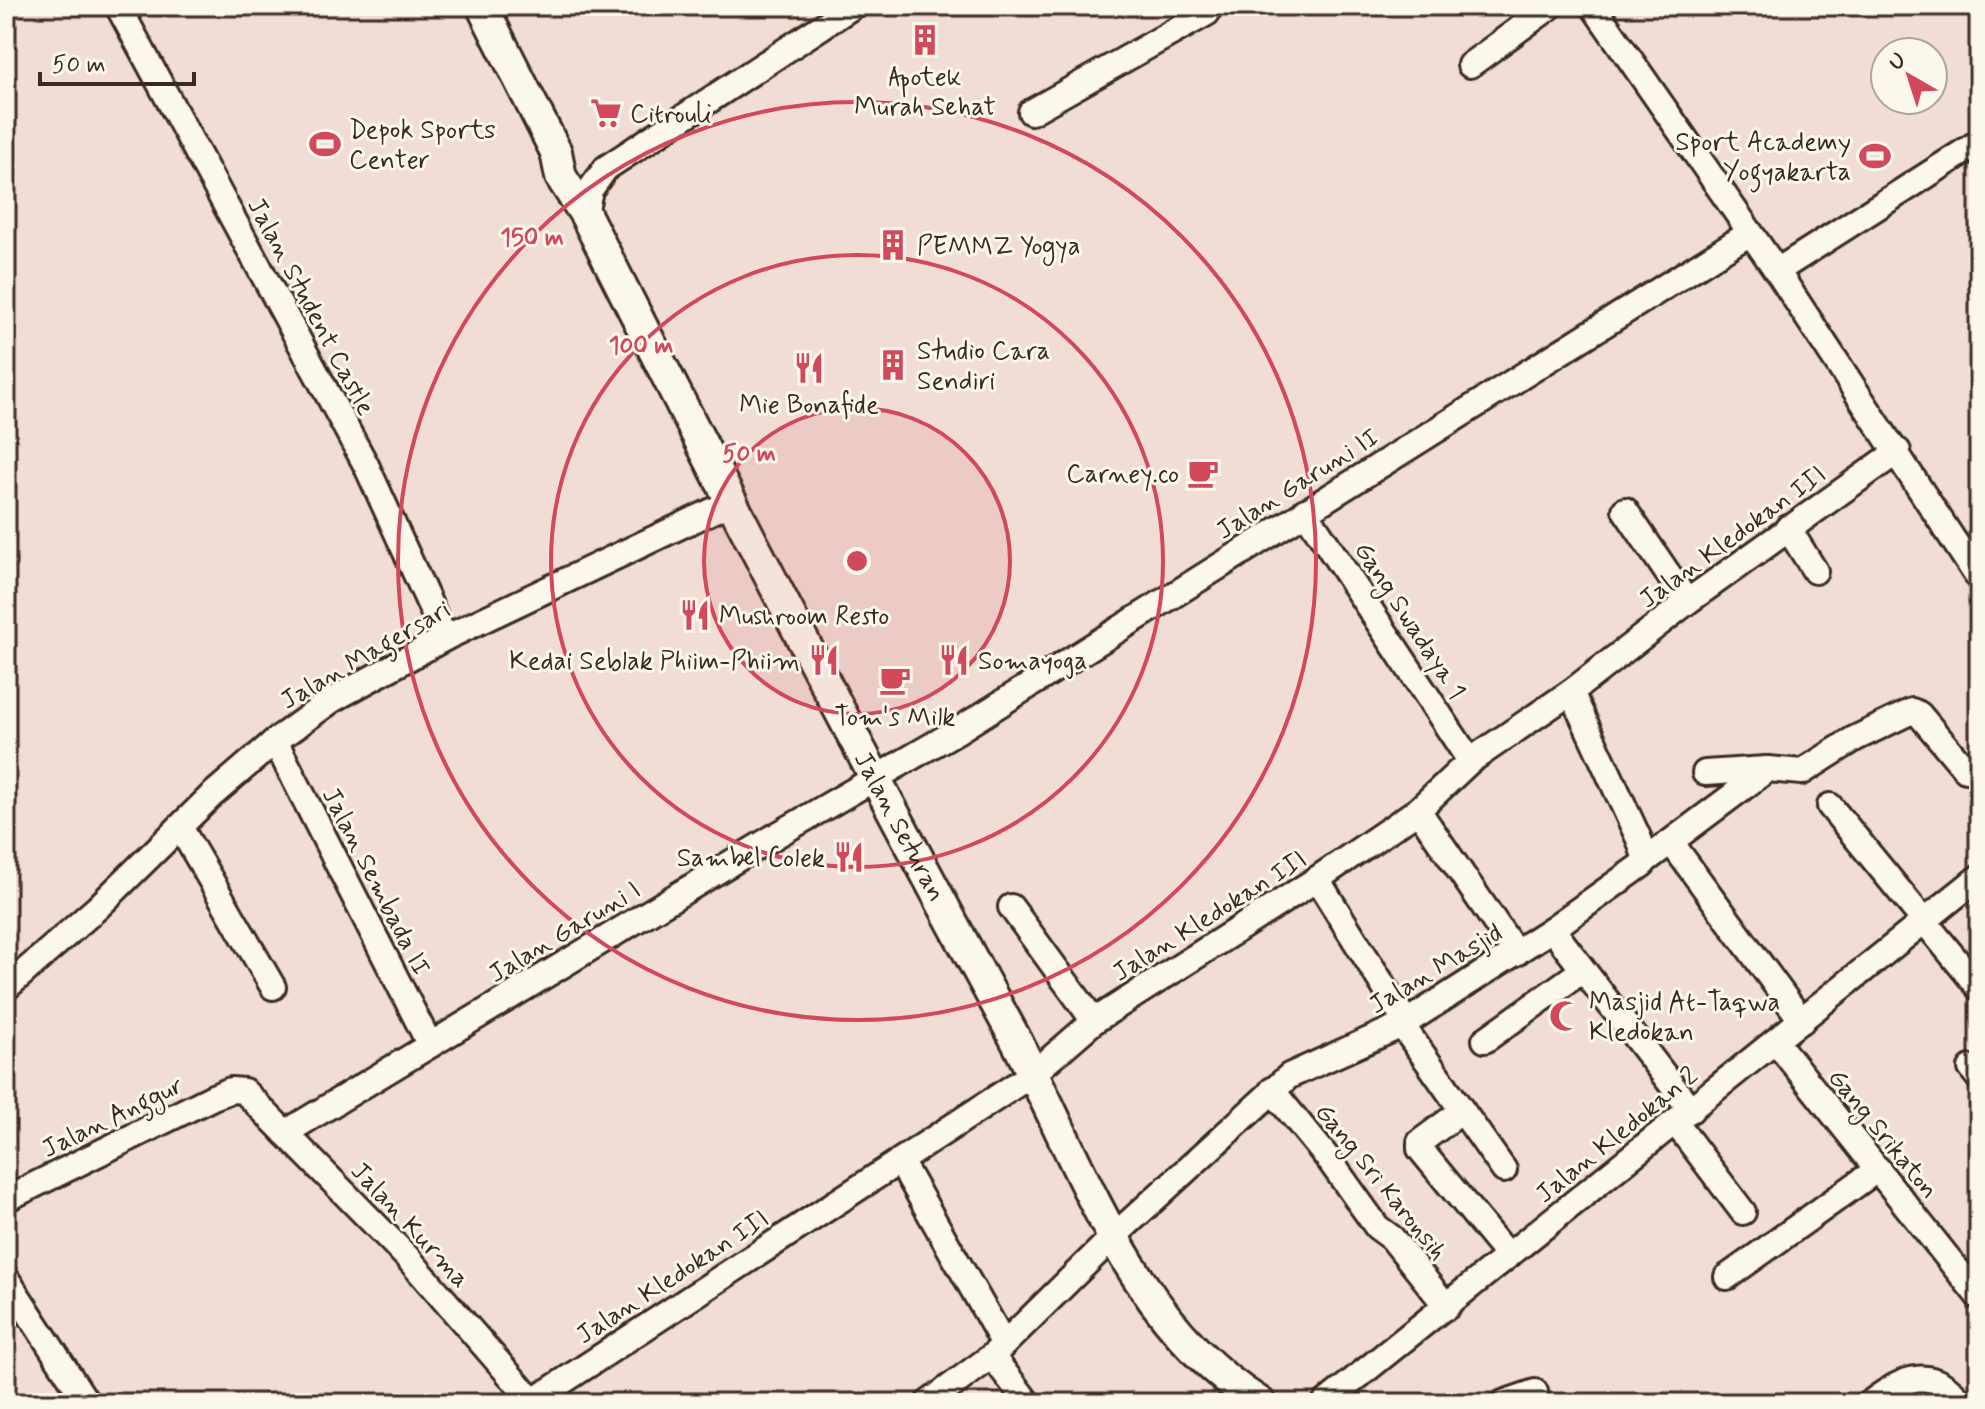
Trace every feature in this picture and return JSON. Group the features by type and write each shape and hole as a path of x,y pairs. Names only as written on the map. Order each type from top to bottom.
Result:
{"main road":[{"path":"482,6 556,152"},
{"name":"Jalan Seturan","path":"556,152 561,177 585,214 729,503 873,779 1034,1073 1112,1238 1181,1334 1212,1367 1260,1403"}],"street":[{"name":"Jalan Student Castle","path":"118,6 366,465 445,638"},
{"path":"585,214 590,190 606,168 853,6"},
{"path":"1031,112 1207,13 1211,6"},
{"path":"1470,65 1551,6"},
{"path":"1594,6 1898,451 1979,579"},
{"path":"1777,271 1979,142"},
{"path":"556,152 574,166 606,168"},
{"name":"Jalan Garuni II","path":"873,779 957,731 1750,233"},
{"name":"Jalan Kledokan III","path":"532,1402 631,1334 1034,1073 1094,1021 1317,879 1418,810 1470,761 1571,692 1687,602 1898,451"},
{"name":"Jalan Magersari","path":"6,988 275,741 332,700 445,638 729,503"},
{"path":"1625,510 1687,602"},
{"name":"Gang Swadaya 1","path":"1305,511 1470,761"},
{"path":"1788,528 1815,571"},
{"path":"1571,692 1639,839 1645,861"},
{"path":"1705,773 1768,769 1802,772 1854,739 1912,711 1919,714 1966,770 1979,759"},
{"name":"Jalan Sembada II","path":"275,741 430,1045"},
{"name":"Jalan Masjid","path":"928,1403 998,1350 1112,1238 1272,1090 1310,1065 1404,1024 1516,953 1768,769"},
{"name":"Jalan Garuni I","path":"285,1133 873,779"},
{"path":"1830,806 1979,988"},
{"path":"1418,810 1516,953"},
{"path":"180,827 273,987"},
{"path":"1671,842 1802,1021"},
{"name":"Jalan Kledokan 2","path":"1326,1402 1979,877"},
{"path":"1317,879 1404,1024 1504,1170"},
{"path":"1011,907 1094,1021"},
{"path":"1552,929 1683,1116 1743,1212"},
{"path":"1485,1040 1583,970"},
{"name":"Gang Srikaton","path":"1776,1042 1979,1297"},
{"name":"Jalan Anggur","path":"6,1199 213,1097 231,1090 244,1091"},
{"name":"Gang Sri Karonsih","path":"1272,1090 1330,1161 1377,1227 1392,1238 1447,1307"},
{"name":"Jalan Kurma","path":"244,1091 407,1257 532,1402"},
{"path":"1462,1111 1420,1142 1420,1149 1508,1256"},
{"path":"900,1161 1028,1403"},
{"path":"1727,1277 1878,1169"},
{"path":"6,1278 87,1403"},
{"path":"1870,1403 1910,1380 1928,1379 1946,1384 1963,1403"},
{"path":"1503,1403 1535,1392"}],"place":[{"name":"Apotek Murah Sehat","path":"925,40"},
{"name":"Citrouli","path":"606,113"},
{"name":"Depok Sports Center","path":"325,144"},
{"name":"Sport Academy Yogyakarta","path":"1875,156"},
{"name":"PEMMZ Yogya","path":"893,245"},
{"name":"Studio Cara Sendiri","path":"893,365"},
{"name":"Mie Bonafide","path":"809,368"},
{"name":"Carney.co","path":"1203,473"},
{"name":"Mushroom Resto","path":"695,615"},
{"name":"Kedai Seblak Phiim-Phiim","path":"824,660"},
{"name":"Somayoga","path":"954,660"},
{"name":"Tom's Milk","path":"895,680"},
{"name":"Sambel Colek","path":"849,857"},
{"name":"Masjid At-Taqwa Kledokan","path":"1565,1016"}]}
